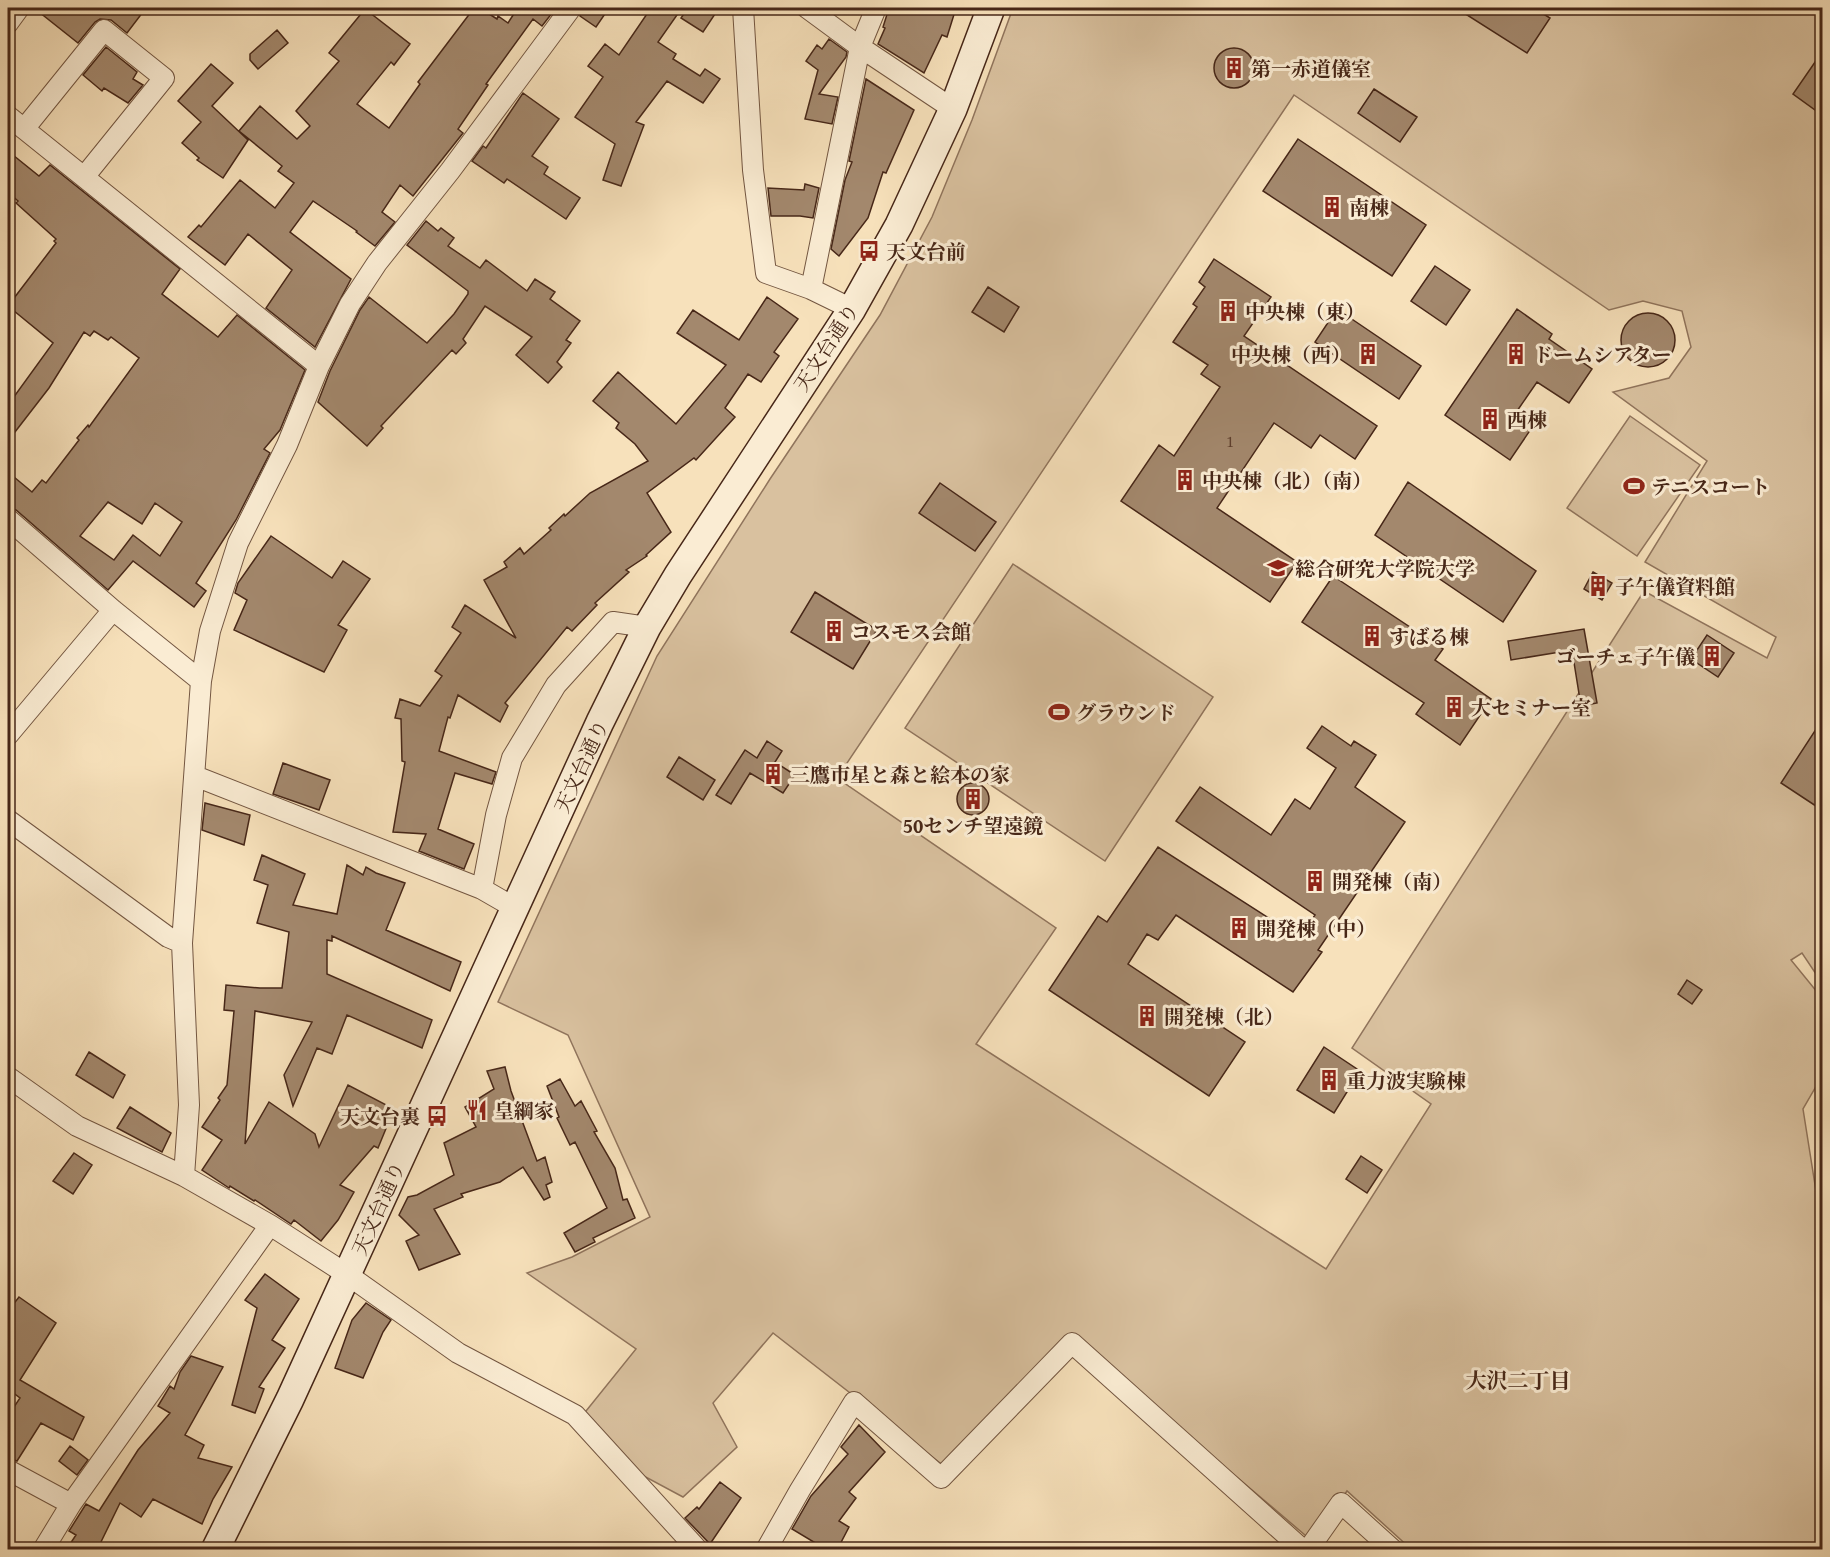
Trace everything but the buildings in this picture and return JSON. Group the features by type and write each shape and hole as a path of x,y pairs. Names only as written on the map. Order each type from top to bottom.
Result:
{"main road":[{"name":"天文台通り","path":"215,1550 290,1400 600,722 647,627 678,575 852,309 912,201 953,109 991,8"}],"street":[{"path":"8,23 20,8"},
{"path":"184,1176 189,1105 182,943 201,681 210,631 238,543 286,445 319,366 350,304 377,264 450,171 571,8"},
{"path":"743,8 753,170 766,273 811,289 852,309"},
{"path":"807,8 860,47 953,109"},
{"path":"811,289 860,47 876,8"},
{"path":"24,129 104,30 164,78 84,177"},
{"path":"8,116 319,366"},
{"path":"8,519 113,610 201,681"},
{"path":"8,735 113,610"},
{"path":"482,890 496,815 512,758 556,685 613,622 647,627"},
{"path":"195,776 482,890 515,908"},
{"path":"8,820 168,937 182,943"},
{"path":"8,1077 77,1126 184,1176 270,1225 348,1275 458,1353 575,1415 698,1550"},
{"path":"43,1550 71,1504 270,1225"},
{"path":"766,1550 854,1402 941,1478 1071,1344 1303,1550"},
{"path":"8,1470 71,1504"},
{"path":"1308,1550 1341,1503 1393,1550"}],"shaded area":[{"path":"1013,8 1822,8 1822,983 1802,953 1791,960 1822,998 1822,1076 1803,1109 1822,1229 1822,1549 1411,1549 1347,1491 1312,1541 1074,1339 944,1466 773,1333 713,1403 737,1447 683,1497 625,1466 582,1416 636,1349 527,1273 572,1257 650,1217 568,1035 498,1002 657,656 770,479 880,315 932,217 972,120","holes":["1294,95 1609,310 1643,301 1682,311 1691,347 1669,378 1613,392 1707,461 1645,562 1776,637 1767,658 1644,591 1352,1048 1431,1104 1326,1269 976,1044 1056,928 837,778"]},
{"name":"テニスコート","path":"1630,416 1700,465 1637,556 1567,508"},
{"name":"グラウンド","path":"1013,564 1213,697 1105,861 905,728"}],"place":[{"name":"第一赤道儀室","path":"1234,68"},
{"name":"南棟","path":"1332,207"},
{"name":"天文台前","path":"869,251"},
{"name":"中央棟（東）","path":"1228,311"},
{"name":"中央棟（西）","path":"1368,354"},
{"name":"ドームシアター","path":"1516,354"},
{"name":"西棟","path":"1490,419"},
{"name":"中央棟（北）（南）","path":"1185,480"},
{"name":"テニスコート","path":"1634,486"},
{"name":"総合研究大学院大学","path":"1278,568"},
{"name":"子午儀資料館","path":"1598,586"},
{"name":"コスモス会館","path":"834,631"},
{"name":"すばる棟","path":"1372,636"},
{"name":"ゴーチェ子午儀","path":"1712,656"},
{"name":"大セミナー室","path":"1454,707"},
{"name":"グラウンド","path":"1059,712"},
{"name":"三鷹市星と森と絵本の家","path":"773,774"},
{"name":"50センチ望遠鏡","path":"973,799"},
{"name":"開発棟（南）","path":"1315,881"},
{"name":"開発棟（中）","path":"1239,928"},
{"name":"開発棟（北）","path":"1147,1016"},
{"name":"重力波実験棟","path":"1329,1080"},
{"name":"皇綱家","path":"477,1110"},
{"name":"天文台裏","path":"437,1116"}],"district":[{"name":"大沢二丁目","path":"1518,1380"}]}
